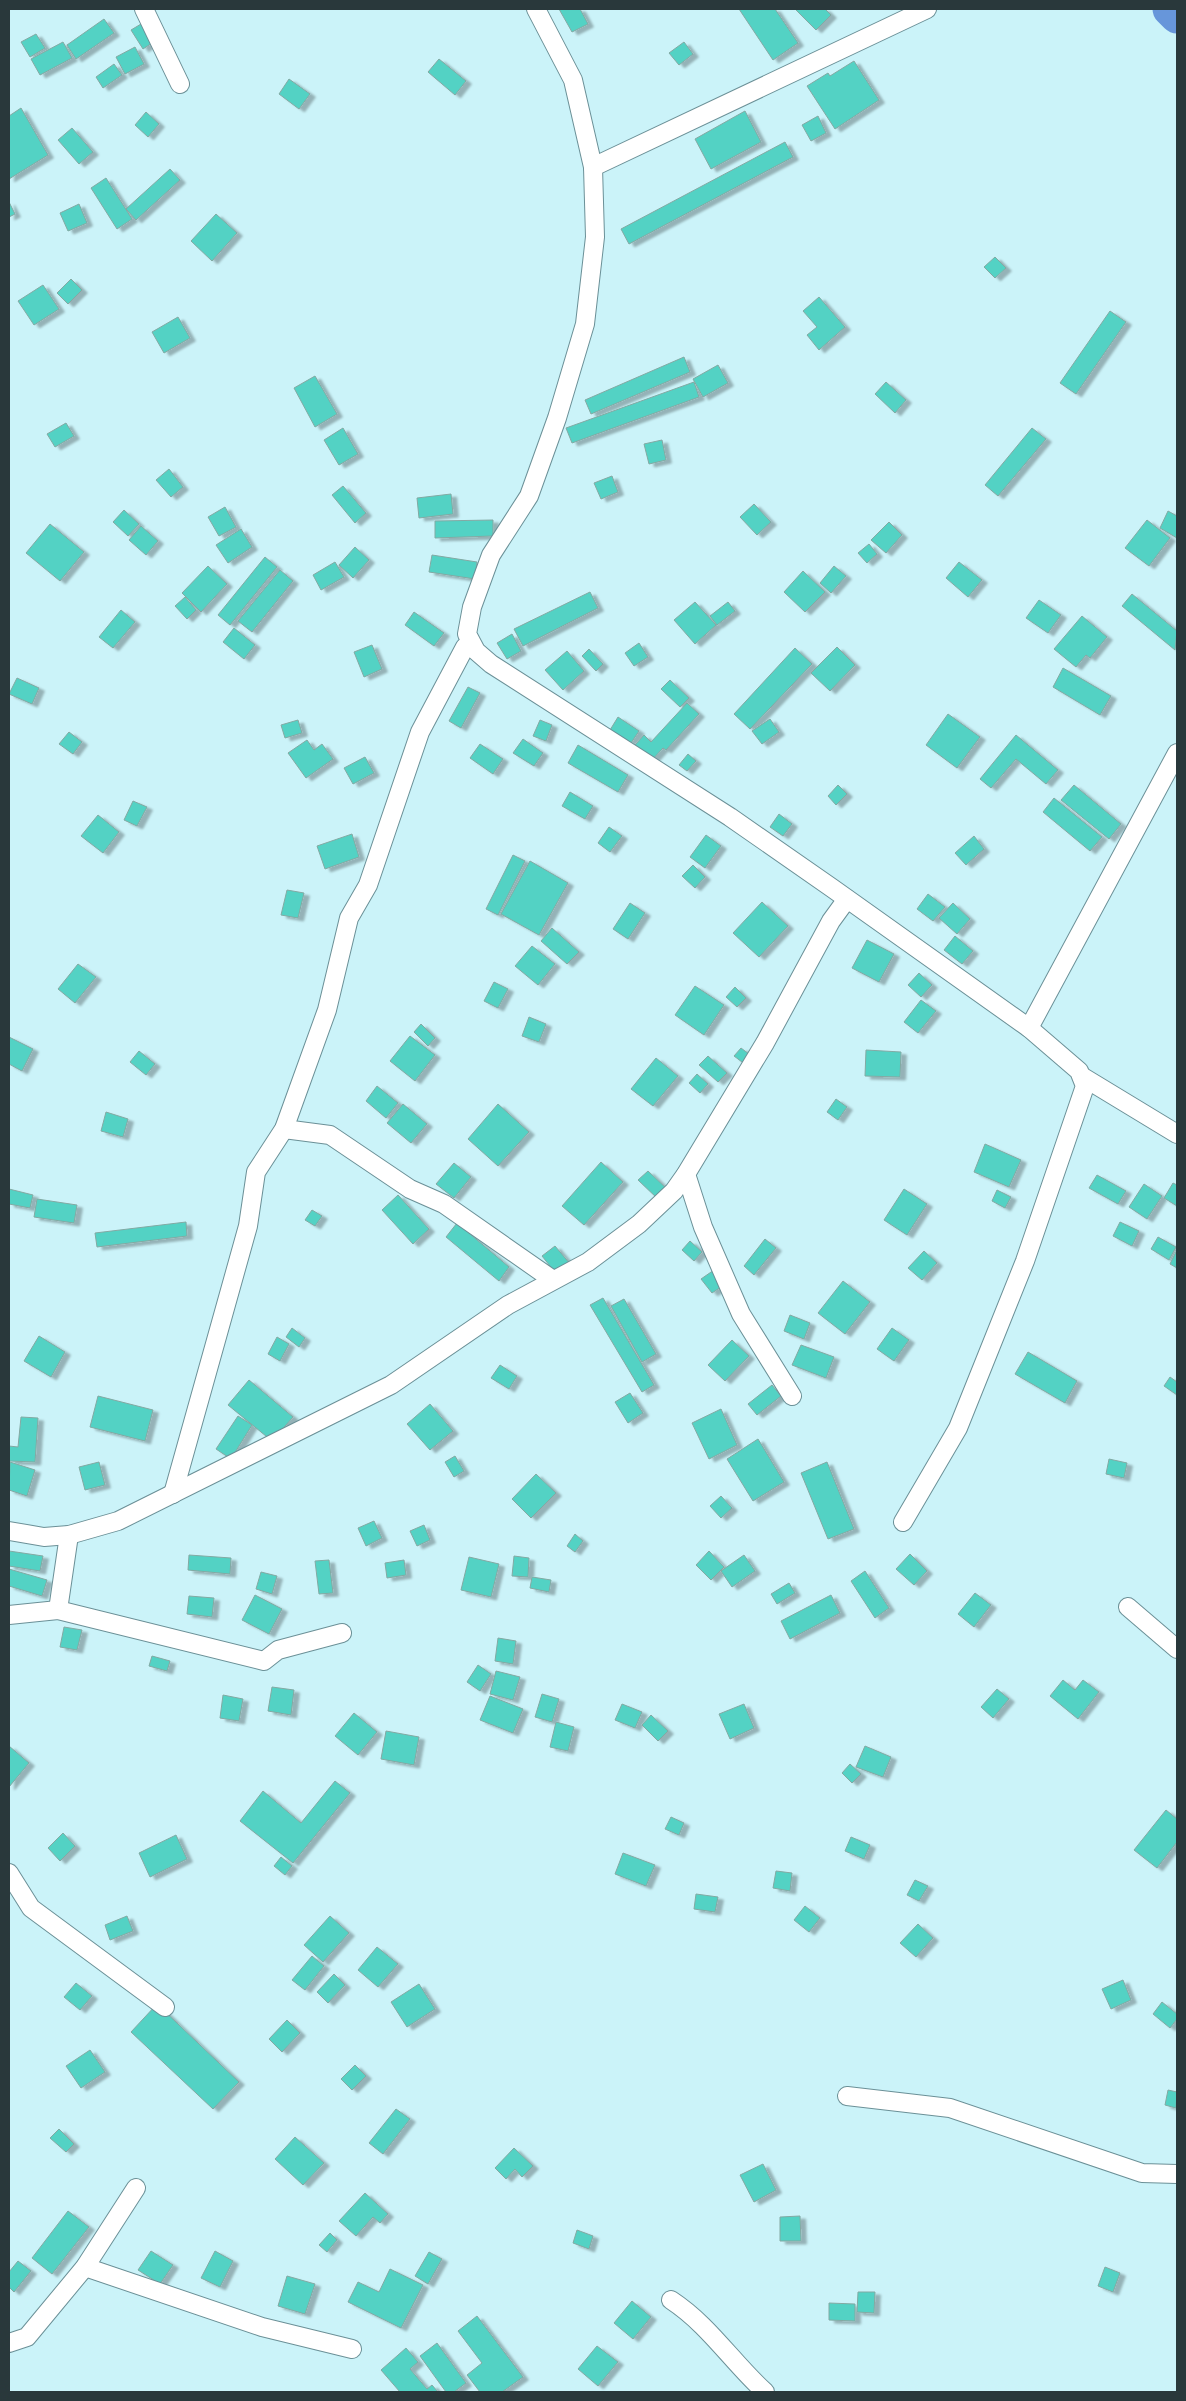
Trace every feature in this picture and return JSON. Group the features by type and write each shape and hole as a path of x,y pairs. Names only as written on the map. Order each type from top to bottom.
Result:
{"street":[{"path":"144,9 180,84"},
{"path":"536,9 573,80 593,168 595,237 585,324 557,418 529,496 491,555 472,607 467,634 470,643 491,664 730,818 847,899 1028,1028 1079,1071 1083,1077 1085,1086 1025,1261 958,1428 903,1522"},
{"path":"593,168 927,9"},
{"path":"173,1494 248,1226 256,1172 284,1129 327,1010 350,918 368,885 420,732 465,647 470,643"},
{"path":"1028,1028 1177,753"},
{"path":"9,1531 44,1537 69,1535 118,1521 391,1385 508,1305 588,1262 639,1224 674,1191 686,1174 847,899"},
{"path":"1083,1077 1177,1134"},
{"path":"284,1129 330,1135 410,1189 444,1204 553,1280"},
{"path":"686,1174 703,1226 742,1314 792,1396"},
{"path":"58,1610 69,1535"},
{"path":"1128,1607 1177,1649"},
{"path":"9,1615 58,1610 264,1661 278,1650 342,1633"},
{"path":"9,1873 31,1908 165,2007"},
{"path":"847,2096 950,2108 1142,2173 1177,2174"},
{"path":"9,2343 27,2337 85,2266 136,2188"},
{"path":"85,2266 262,2327 352,2349"},
{"path":"671,2300 691,2313 713,2334 743,2372 765,2392"}],"building":[{"path":"559,9 580,9 588,24 572,32"},
{"path":"739,9 775,9 798,43 773,60"},
{"path":"795,9 825,9 831,15 816,30"},
{"path":"104,19 114,33 76,59 67,45"},
{"path":"141,24 152,43 143,49 131,30"},
{"path":"36,34 45,48 30,57 21,42"},
{"path":"63,42 72,58 40,75 31,59"},
{"path":"684,42 693,54 679,65 669,53"},
{"path":"135,47 144,64 125,74 116,57"},
{"path":"439,59 466,81 455,95 428,72"},
{"path":"854,61 879,100 835,129 807,86 828,73 830,76"},
{"path":"114,64 122,75 103,88 96,77"},
{"path":"289,79 310,94 299,109 279,94"},
{"path":"21,108 48,155 9,179 9,116"},
{"path":"745,111 761,142 711,169 695,139"},
{"path":"146,112 159,124 148,137 135,125"},
{"path":"818,116 826,133 811,141 802,125"},
{"path":"72,128 93,152 79,164 58,140"},
{"path":"785,142 793,157 629,244 621,229"},
{"path":"170,169 180,180 136,220 126,209"},
{"path":"106,178 132,219 117,229 91,188"},
{"path":"9,202 15,214 9,217"},
{"path":"79,204 87,223 68,231 60,213"},
{"path":"216,214 237,233 212,261 191,241"},
{"path":"995,257 1006,268 995,278 984,267"},
{"path":"71,279 82,290 68,304 57,293"},
{"path":"43,285 59,309 34,325 18,301"},
{"path":"819,297 845,327 819,350 807,335 817,327 803,311"},
{"path":"1110,311 1126,322 1076,394 1060,383"},
{"path":"178,317 190,338 164,353 152,332"},
{"path":"684,357 690,372 591,414 585,400"},
{"path":"718,365 728,383 703,397 693,379"},
{"path":"315,376 337,414 315,427 294,388"},
{"path":"694,382 699,397 572,443 566,428"},
{"path":"886,382 906,400 895,413 875,394"},
{"path":"66,423 74,436 55,447 47,434"},
{"path":"343,428 358,454 339,465 324,440"},
{"path":"1032,428 1046,439 998,496 985,485"},
{"path":"662,440 666,460 649,464 644,444"},
{"path":"169,469 183,487 171,497 156,480"},
{"path":"612,476 618,492 601,499 594,483"},
{"path":"343,486 366,513 355,523 332,495"},
{"path":"451,494 453,514 419,518 417,498"},
{"path":"754,504 771,522 757,535 740,517"},
{"path":"225,507 236,527 219,536 208,517"},
{"path":"124,510 139,524 128,536 113,522"},
{"path":"1168,511 1177,516 1177,538 1160,528"},
{"path":"493,520 493,536 435,538 435,521"},
{"path":"1147,520 1170,538 1149,566 1125,548"},
{"path":"889,522 902,535 886,553 871,540"},
{"path":"50,524 84,552 60,581 26,553"},
{"path":"141,526 158,541 146,555 129,540"},
{"path":"241,529 252,547 228,563 216,545"},
{"path":"869,544 877,554 867,563 858,553"},
{"path":"355,547 369,560 353,578 339,565"},
{"path":"432,555 477,562 475,579 429,572"},
{"path":"265,557 277,567 230,625 218,615"},
{"path":"335,562 344,577 321,590 313,575"},
{"path":"959,562 982,580 968,597 946,578"},
{"path":"208,566 227,584 201,612 182,593"},
{"path":"834,566 846,576 831,593 820,583"},
{"path":"280,570 293,581 252,632 238,621"},
{"path":"803,571 825,592 805,612 784,592"},
{"path":"590,592 598,608 523,646 514,629"},
{"path":"1132,594 1177,631 1175,650 1122,606"},
{"path":"185,597 196,610 187,619 175,606"},
{"path":"1039,600 1061,615 1048,633 1026,618"},
{"path":"695,602 716,625 695,644 674,620"},
{"path":"728,602 735,611 717,625 710,616"},
{"path":"121,610 135,622 113,648 99,637"},
{"path":"414,612 444,633 434,646 405,625"},
{"path":"1082,616 1107,637 1090,658 1086,655 1076,667 1054,649"},
{"path":"234,628 255,645 244,659 223,642"},
{"path":"512,634 521,651 507,659 497,643"},
{"path":"639,643 648,657 634,666 625,653"},
{"path":"372,645 382,669 364,677 354,652"},
{"path":"837,647 855,665 830,691 811,673"},
{"path":"795,648 812,664 750,729 734,714"},
{"path":"589,649 603,664 596,671 582,656"},
{"path":"567,651 584,671 563,690 545,670"},
{"path":"1063,668 1111,696 1100,715 1053,687"},
{"path":"17,678 39,688 32,704 9,694"},
{"path":"670,680 689,698 680,707 661,689"},
{"path":"468,687 480,693 461,728 449,721"},
{"path":"687,703 699,714 666,750 663,748 652,760 635,745 644,735 651,742"},
{"path":"948,714 980,737 957,768 926,745"},
{"path":"618,717 639,731 631,743 610,730"},
{"path":"770,719 779,732 762,744 752,731"},
{"path":"298,720 302,733 285,738 281,725"},
{"path":"540,720 552,725 546,741 533,736"},
{"path":"69,732 82,742 73,754 59,744"},
{"path":"1016,735 1058,770 1046,784 1016,759 991,788 980,779"},
{"path":"523,739 543,753 534,766 513,753"},
{"path":"307,740 314,750 322,744 333,759 306,778 288,753"},
{"path":"480,744 503,759 493,774 470,758"},
{"path":"578,745 628,775 618,792 568,763"},
{"path":"688,754 696,761 687,771 679,765"},
{"path":"365,757 374,773 353,784 344,768"},
{"path":"838,785 847,794 836,805 828,796"},
{"path":"1074,785 1121,824 1109,839 1061,800"},
{"path":"570,792 593,806 585,819 562,806"},
{"path":"1054,798 1102,837 1090,851 1043,812"},
{"path":"133,801 147,807 137,826 124,820"},
{"path":"779,814 792,824 783,836 770,827"},
{"path":"98,815 119,832 103,853 81,836"},
{"path":"609,827 622,836 610,852 598,843"},
{"path":"352,834 359,857 325,869 317,846"},
{"path":"706,835 721,846 705,868 690,857"},
{"path":"974,836 984,849 966,865 955,853"},
{"path":"513,855 525,861 498,915 486,909"},
{"path":"530,861 568,883 539,935 501,914"},
{"path":"693,865 705,877 695,888 682,876"},
{"path":"287,890 304,893 298,918 281,915"},
{"path":"928,894 945,907 933,921 917,909"},
{"path":"762,902 788,926 759,957 733,933"},
{"path":"630,903 645,913 628,939 613,929"},
{"path":"953,903 970,919 957,934 939,918"},
{"path":"552,928 579,952 567,964 541,941"},
{"path":"955,936 973,951 962,964 944,950"},
{"path":"867,940 894,954 879,982 852,968"},
{"path":"532,946 555,964 538,985 515,966"},
{"path":"78,964 96,977 75,1003 58,989"},
{"path":"919,973 932,985 921,997 908,985"},
{"path":"494,982 508,989 498,1008 484,1001"},
{"path":"695,986 724,1005 704,1035 675,1015"},
{"path":"735,987 746,998 737,1007 726,997"},
{"path":"921,1000 936,1011 918,1033 904,1022"},
{"path":"529,1017 546,1024 539,1042 522,1036"},
{"path":"421,1024 435,1038 428,1046 414,1032"},
{"path":"410,1036 435,1055 415,1081 390,1061"},
{"path":"9,1037 33,1049 22,1071 9,1064"},
{"path":"741,1048 753,1057 746,1065 734,1056"},
{"path":"866,1050 901,1052 900,1077 865,1076"},
{"path":"139,1051 155,1064 146,1075 130,1062"},
{"path":"708,1056 727,1073 718,1082 699,1065"},
{"path":"656,1058 678,1076 653,1106 631,1089"},
{"path":"697,1074 708,1084 700,1093 689,1083"},
{"path":"377,1086 398,1103 386,1118 366,1101"},
{"path":"836,1099 847,1107 838,1120 827,1112"},
{"path":"403,1104 427,1124 411,1143 387,1123"},
{"path":"498,1104 529,1132 498,1166 468,1139"},
{"path":"106,1112 128,1119 123,1137 101,1131"},
{"path":"985,1144 1021,1160 1009,1187 974,1172"},
{"path":"601,1162 623,1182 584,1225 562,1206"},
{"path":"454,1163 471,1177 454,1198 436,1184"},
{"path":"648,1171 667,1189 658,1199 638,1180"},
{"path":"1097,1175 1126,1191 1118,1204 1089,1188"},
{"path":"1173,1183 1177,1185 1177,1206 1164,1198"},
{"path":"1144,1184 1162,1196 1147,1219 1129,1207"},
{"path":"9,1189 33,1195 30,1208 9,1204"},
{"path":"904,1189 927,1204 907,1235 884,1220"},
{"path":"997,1190 1011,1197 1005,1208 992,1201"},
{"path":"398,1195 429,1229 413,1244 382,1210"},
{"path":"37,1199 77,1205 74,1223 34,1217"},
{"path":"312,1210 322,1216 315,1226 305,1220"},
{"path":"186,1222 187,1236 97,1247 95,1233"},
{"path":"1120,1222 1139,1231 1132,1246 1113,1236"},
{"path":"457,1223 509,1267 499,1281 446,1237"},
{"path":"1158,1237 1176,1247 1169,1260 1151,1249"},
{"path":"765,1239 776,1248 754,1275 744,1266"},
{"path":"690,1241 702,1252 694,1261 682,1250"},
{"path":"555,1246 571,1265 558,1276 542,1256"},
{"path":"1177,1250 1177,1268 1170,1264"},
{"path":"924,1251 937,1263 922,1280 908,1268"},
{"path":"714,1270 724,1285 712,1293 701,1279"},
{"path":"843,1281 870,1302 845,1334 818,1313"},
{"path":"603,1298 654,1385 642,1392 590,1305"},
{"path":"624,1299 656,1354 642,1362 611,1306"},
{"path":"790,1315 810,1323 804,1339 784,1331"},
{"path":"292,1328 305,1338 299,1347 286,1337"},
{"path":"892,1328 909,1340 894,1361 877,1349"},
{"path":"39,1336 65,1352 51,1377 24,1361"},
{"path":"277,1337 289,1344 280,1361 268,1354"},
{"path":"732,1340 749,1356 725,1381 708,1365"},
{"path":"801,1345 834,1357 826,1378 792,1365"},
{"path":"1028,1352 1077,1381 1065,1403 1015,1374"},
{"path":"500,1365 517,1376 509,1389 491,1378"},
{"path":"1170,1377 1177,1382 1177,1395 1164,1386"},
{"path":"249,1380 293,1417 272,1441 228,1405"},
{"path":"772,1385 781,1396 757,1415 748,1404"},
{"path":"630,1393 643,1413 628,1423 615,1402"},
{"path":"98,1396 153,1410 145,1441 90,1427"},
{"path":"430,1404 453,1431 430,1450 407,1424"},
{"path":"721,1409 737,1445 709,1459 692,1423"},
{"path":"238,1416 252,1425 231,1459 216,1449"},
{"path":"21,1417 38,1418 35,1462 9,1461 9,1446 18,1447"},
{"path":"758,1439 784,1482 753,1501 727,1459"},
{"path":"455,1456 464,1471 454,1477 445,1462"},
{"path":"1109,1459 1127,1463 1124,1478 1106,1474"},
{"path":"10,1462 35,1470 27,1496 9,1490"},
{"path":"99,1462 105,1485 85,1490 79,1467"},
{"path":"827,1462 854,1529 828,1539 801,1473"},
{"path":"536,1474 556,1493 531,1518 512,1499"},
{"path":"721,1496 732,1508 721,1518 710,1506"},
{"path":"374,1521 382,1538 366,1546 358,1528"},
{"path":"424,1525 430,1540 417,1546 410,1531"},
{"path":"575,1534 583,1541 575,1552 567,1546"},
{"path":"9,1551 43,1556 40,1571 9,1566"},
{"path":"709,1551 724,1567 711,1580 696,1565"},
{"path":"910,1554 927,1571 914,1585 896,1569"},
{"path":"189,1555 231,1558 230,1574 188,1570"},
{"path":"744,1555 755,1571 732,1587 721,1571"},
{"path":"514,1556 529,1558 528,1577 512,1576"},
{"path":"469,1557 499,1564 491,1597 461,1590"},
{"path":"329,1560 333,1593 319,1594 315,1561"},
{"path":"404,1560 406,1575 387,1578 385,1563"},
{"path":"9,1569 47,1580 42,1596 9,1586"},
{"path":"865,1571 889,1608 875,1618 851,1581"},
{"path":"261,1572 277,1576 272,1594 256,1589"},
{"path":"532,1577 551,1580 549,1592 530,1588"},
{"path":"789,1583 795,1593 777,1604 771,1594"},
{"path":"975,1593 991,1605 974,1627 958,1614"},
{"path":"255,1595 282,1609 269,1634 242,1620"},
{"path":"831,1595 840,1613 790,1639 781,1621"},
{"path":"189,1596 214,1598 212,1617 187,1614"},
{"path":"64,1627 82,1630 77,1650 60,1647"},
{"path":"498,1638 516,1641 513,1664 495,1661"},
{"path":"152,1656 170,1661 167,1671 149,1666"},
{"path":"478,1665 491,1674 480,1691 467,1682"},
{"path":"496,1671 520,1677 513,1700 490,1694"},
{"path":"1063,1680 1075,1690 1083,1680 1099,1692 1078,1719 1050,1696"},
{"path":"272,1687 294,1690 291,1715 268,1711"},
{"path":"997,1689 1009,1699 993,1718 981,1707"},
{"path":"542,1694 559,1699 552,1722 535,1717"},
{"path":"223,1695 243,1699 239,1721 220,1718"},
{"path":"490,1696 523,1709 513,1733 480,1720"},
{"path":"622,1704 642,1712 635,1728 615,1720"},
{"path":"744,1704 754,1728 730,1739 719,1714"},
{"path":"354,1713 377,1732 358,1755 335,1736"},
{"path":"651,1715 668,1731 658,1741 642,1725"},
{"path":"556,1722 574,1727 568,1751 550,1747"},
{"path":"386,1731 419,1737 414,1765 381,1759"},
{"path":"9,1746 29,1763 9,1787"},
{"path":"865,1746 891,1757 883,1777 856,1767"},
{"path":"850,1764 861,1774 852,1783 842,1773"},
{"path":"335,1781 350,1793 293,1863 240,1821 263,1791 301,1823"},
{"path":"1166,1810 1177,1819 1177,1842 1157,1868 1134,1850"},
{"path":"671,1817 684,1823 679,1835 665,1829"},
{"path":"63,1833 75,1846 60,1861 48,1848"},
{"path":"176,1835 187,1859 150,1877 139,1853"},
{"path":"851,1837 870,1845 864,1859 845,1851"},
{"path":"623,1853 655,1865 646,1886 615,1874"},
{"path":"281,1857 292,1866 285,1875 274,1866"},
{"path":"776,1871 792,1873 790,1891 773,1888"},
{"path":"915,1880 928,1886 919,1901 907,1895"},
{"path":"696,1894 718,1897 715,1912 694,1909"},
{"path":"805,1906 820,1918 809,1932 794,1920"},
{"path":"127,1916 133,1931 110,1940 105,1925"},
{"path":"330,1916 349,1933 323,1962 304,1945"},
{"path":"918,1924 933,1938 916,1957 900,1943"},
{"path":"377,1947 398,1964 378,1987 358,1970"},
{"path":"312,1956 324,1966 305,1990 292,1980"},
{"path":"334,1974 345,1985 328,2003 317,1992"},
{"path":"1123,1980 1131,2000 1111,2009 1102,1989"},
{"path":"76,1983 92,1996 80,2010 64,1997"},
{"path":"419,1984 435,2009 407,2027 391,2002"},
{"path":"1162,2002 1177,2014 1177,2019 1170,2028 1153,2014"},
{"path":"157,2004 239,2082 213,2109 131,2032"},
{"path":"287,2020 300,2033 282,2052 269,2039"},
{"path":"90,2050 105,2072 81,2088 66,2066"},
{"path":"355,2065 366,2076 352,2090 341,2079"},
{"path":"1168,2090 1177,2092 1176,2108 1165,2105"},
{"path":"396,2109 410,2119 383,2154 369,2143"},
{"path":"59,2129 74,2144 66,2152 50,2138"},
{"path":"295,2137 324,2163 303,2185 275,2159"},
{"path":"514,2148 533,2166 522,2177 515,2169 506,2179 495,2168"},
{"path":"763,2164 776,2190 754,2202 740,2175"},
{"path":"365,2193 388,2214 380,2223 373,2217 356,2236 339,2221"},
{"path":"68,2211 89,2227 52,2274 32,2258"},
{"path":"800,2216 801,2241 780,2241 780,2217"},
{"path":"577,2230 593,2236 589,2249 573,2243"},
{"path":"330,2233 337,2240 327,2252 319,2245"},
{"path":"151,2251 173,2265 160,2284 138,2270"},
{"path":"215,2251 233,2261 220,2287 201,2278"},
{"path":"429,2252 442,2259 428,2284 415,2276"},
{"path":"18,2261 31,2271 14,2292 9,2287 9,2272"},
{"path":"1105,2267 1120,2273 1113,2292 1098,2286"},
{"path":"390,2269 423,2285 401,2328 348,2302 358,2282 379,2292"},
{"path":"287,2276 315,2284 305,2314 278,2306"},
{"path":"858,2292 875,2292 874,2313 857,2312"},
{"path":"632,2301 651,2317 633,2339 614,2323"},
{"path":"829,2303 855,2304 855,2321 829,2320"},
{"path":"477,2316 523,2377 502,2392 480,2392 467,2375 482,2363 458,2331"},
{"path":"437,2343 466,2383 454,2392 446,2392 420,2356"},
{"path":"597,2346 618,2362 598,2386 578,2369"},
{"path":"406,2348 418,2362 410,2369 427,2389 432,2385 438,2392 400,2392 381,2370"}],"waterway":[{"path":"1170,9 1177,16"}]}
